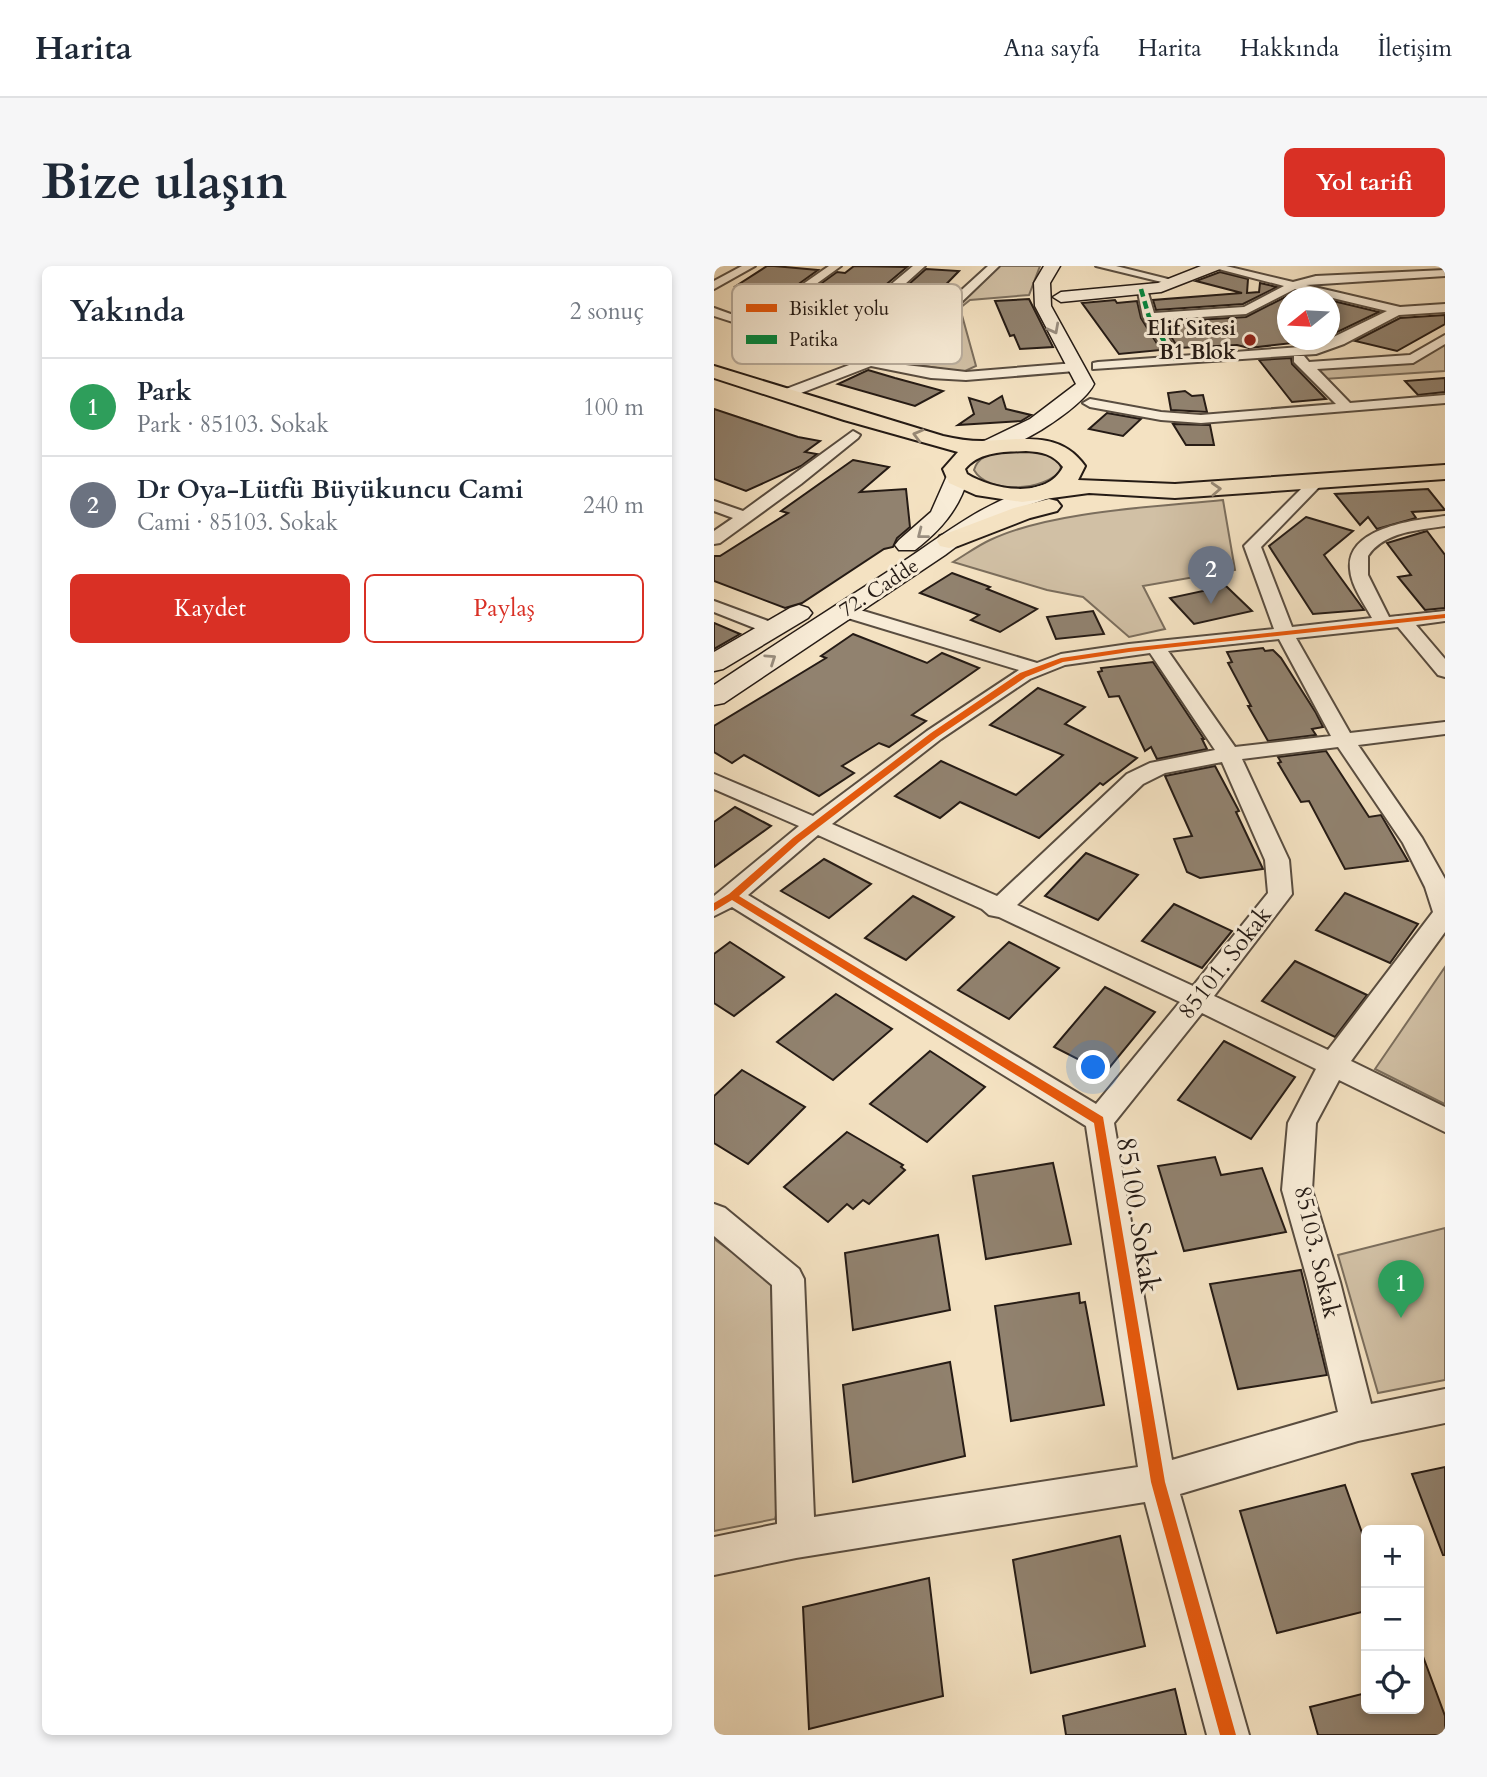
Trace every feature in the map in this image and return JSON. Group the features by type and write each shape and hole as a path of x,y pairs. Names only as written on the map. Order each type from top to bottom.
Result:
{"main road":[{"path":"714,663 874,570 929,529 944,512 957,478 954,469 959,461 1021,434 1056,412 1082,390 1085,384 1043,306 1042,283 1052,266"},
{"path":"1069,266 1064,304 1161,287 1214,266"},
{"path":"1050,490 1064,483 1072,475 1074,466 1069,458 1054,446 1055,432 1090,403 1103,387 1103,378 1095,360"},
{"path":"718,376 937,440 985,448 1024,444 1092,458"},
{"path":"718,376 876,445"},
{"path":"934,468 978,491 995,494 1033,494 1089,486 1175,491"},
{"path":"949,541 1022,513 1105,496 1445,472"},
{"name":"72. Cadde","path":"714,697 991,512 1050,490"}],"street":[{"path":"714,286 750,266"},
{"path":"810,284 836,266"},
{"path":"898,284 920,266"},
{"path":"962,296 994,266"},
{"path":"1101,266 1174,282"},
{"path":"1214,266 1401,311 1445,308"},
{"path":"1149,317 1246,310 1297,284 1323,278 1445,273"},
{"path":"1141,289 1149,317 1176,360"},
{"path":"1095,360 1176,360 1328,347 1401,311"},
{"path":"714,312 732,318"},
{"path":"1306,366 1413,359 1445,339"},
{"path":"1293,352 1348,407"},
{"path":"783,395 864,364"},
{"path":"889,364 931,374 965,376 1075,367"},
{"path":"1090,403 1161,416 1201,419 1445,399"},
{"path":"714,539 853,435"},
{"name":"85103. Sokak","path":"1317,481 1252,546 1284,633 1344,740 1422,855 1445,912 1333,1064 1302,1123 1297,1190 1324,1282 1358,1424"},
{"path":"714,506 745,517"},
{"path":"1445,521 1405,527 1370,540 1359,554 1358,569 1393,622 1445,671"},
{"path":"714,606 772,629"},
{"path":"844,611 1038,669"},
{"path":"723,902 816,825 934,735 1023,675 1060,660 1155,647 1445,616"},
{"name":"85101. Sokak","path":"1099,1120 1280,894 1277,860 1228,754 1155,647"},
{"path":"998,909 1135,779 1158,768 1228,754 1445,728"},
{"path":"714,781 1197,999 1445,1120"},
{"name":"85100. Sokak","path":"723,902 1099,1120 1158,1482 1228,1735"},
{"path":"714,1217 788,1279 796,1538"},
{"path":"714,1556 796,1538 1158,1482 1358,1424 1445,1406"}],"shaded area":[{"path":"999,266 1040,266 1029,295 970,300 962,306 962,301"},
{"path":"962,315 976,366 963,372 911,364 962,364"},
{"path":"1445,342 1445,371 1324,379 1312,367 1418,360"},
{"path":"1007,450 1040,451 1054,457 1061,470 1053,477 1030,486 1003,487 991,484 974,470 983,458"},
{"path":"1223,500 1235,570 1143,586 1165,629 1129,637 1083,597 1047,590 953,562 990,540 1043,522 1135,508"},
{"path":"1445,967 1445,1104 1375,1069"},
{"path":"1445,1228 1445,1380 1378,1393 1338,1255"},
{"path":"714,1239 771,1280 779,1505 775,1519 714,1531"}],"building":[{"path":"767,266 818,270 799,284 739,284"},
{"path":"854,266 907,267 887,284 820,284 837,272 845,273"},
{"path":"926,269 959,271 946,284 909,284"},
{"path":"1220,272 1248,279 1247,293 1259,292 1260,283 1277,287 1243,304 1156,310 1153,300 1242,293 1196,281"},
{"path":"1029,299 1053,347 1020,349 1014,335 1010,336 995,301"},
{"path":"1115,300 1117,303 1137,301 1141,318 1161,350 1119,354 1082,303"},
{"path":"1277,301 1277,345 1249,348 1237,345 1178,348 1162,322 1246,317"},
{"path":"1340,303 1379,312 1340,331"},
{"path":"1445,315 1445,324 1397,351 1355,341 1400,318"},
{"path":"1291,358 1292,364 1326,399 1292,402 1259,360"},
{"path":"868,370 943,391 915,406 838,384"},
{"path":"1445,378 1445,392 1418,395 1405,381"},
{"path":"1185,391 1192,396 1203,395 1207,412 1171,410 1168,393"},
{"path":"1002,396 1006,409 1031,415 1021,421 958,425 974,414 969,398 989,404"},
{"path":"714,409 798,437 820,441 805,452 817,454 801,466 746,491 714,479"},
{"path":"1107,413 1141,419 1123,436 1089,429"},
{"path":"1173,424 1210,425 1214,445 1186,445"},
{"path":"853,460 889,467 860,492 906,489 910,527 897,538 893,547 884,549 802,603 785,608 714,581 714,556 720,556 788,513 781,511"},
{"path":"1428,489 1445,510 1412,512 1416,518 1377,529 1368,517 1360,525 1335,494"},
{"path":"1306,517 1353,531 1324,555 1364,610 1313,614 1269,546"},
{"path":"1427,531 1445,555 1445,608 1425,610 1398,577 1411,575 1387,543"},
{"path":"952,573 1037,609 1000,632 971,620 979,615 920,593"},
{"path":"1226,586 1252,611 1194,624 1170,598"},
{"path":"1093,611 1104,634 1056,639 1047,617"},
{"path":"714,623 740,634 714,649"},
{"path":"853,634 927,663 942,653 979,668 912,715 926,721 889,747 879,743 842,766 854,773 819,796 744,755 732,763 714,752 714,726 826,658 821,656"},
{"path":"1263,648 1265,651 1273,650 1281,658 1316,713 1323,727 1312,729 1316,735 1268,741 1228,663 1232,662 1227,652"},
{"path":"1153,662 1204,739 1207,749 1157,759 1151,747 1145,751 1119,696 1109,697 1098,672 1102,671 1101,668"},
{"path":"1038,688 1085,707 1065,724 1137,758 1103,785 1100,783 1039,838 960,802 940,818 895,796 941,761 1016,795 1063,755 990,725"},
{"path":"1326,751 1369,817 1381,815 1408,861 1345,869 1309,801 1301,802 1278,763 1281,762 1278,757"},
{"path":"1215,766 1239,811 1236,812 1263,869 1200,878 1187,872 1174,839 1192,836 1165,776"},
{"path":"735,807 771,826 714,867 714,822"},
{"path":"1086,853 1138,875 1098,920 1045,896"},
{"path":"824,859 871,884 829,918 781,891"},
{"path":"1345,893 1418,924 1390,963 1316,930"},
{"path":"913,896 954,917 906,960 865,938"},
{"path":"1174,904 1232,931 1202,968 1142,941"},
{"path":"730,942 784,977 734,1016 714,1003 714,954"},
{"path":"1009,942 1059,968 1009,1019 958,990"},
{"path":"1295,961 1367,995 1335,1037 1262,1001"},
{"path":"1105,987 1155,1012 1105,1073 1054,1047"},
{"path":"836,994 892,1029 833,1080 777,1042"},
{"path":"1224,1041 1295,1077 1251,1139 1178,1100"},
{"path":"930,1051 985,1087 927,1142 870,1104"},
{"path":"742,1070 805,1107 748,1164 714,1143 714,1096"},
{"path":"847,1132 903,1165 901,1167 905,1170 869,1204 863,1200 853,1209 847,1204 828,1222 784,1187"},
{"path":"1215,1157 1221,1175 1262,1168 1286,1232 1184,1251 1158,1166"},
{"path":"1053,1163 1071,1244 986,1259 973,1176"},
{"path":"938,1235 950,1310 853,1330 845,1253"},
{"path":"1301,1270 1327,1375 1238,1389 1210,1284"},
{"path":"1079,1293 1080,1303 1085,1302 1104,1405 1011,1421 995,1306"},
{"path":"950,1362 965,1456 853,1482 843,1385"},
{"path":"1445,1467 1445,1555 1443,1555 1412,1474"},
{"path":"1345,1485 1361,1530 1361,1612 1277,1633 1240,1511"},
{"path":"1120,1536 1145,1646 1031,1673 1013,1560"},
{"path":"929,1578 943,1696 809,1729 803,1607"},
{"path":"1424,1659 1445,1716 1445,1735 1318,1735 1310,1707 1361,1694 1361,1714 1424,1714"},
{"path":"1175,1689 1186,1735 1066,1735 1063,1716"}],"marked path":[{"path":"1141,289 1149,317 1176,360"}],"cycle path":[{"path":"714,908 732,896 796,840 934,735 1023,675 1061,660 1129,650 1445,616"},
{"path":"732,896 1099,1120 1158,1482 1228,1735"}],"place":[{"name":"Elif Sitesi B1 Blok","path":"1250,340"},
{"name":"Dr Oya-Lütfü Büyükuncu Cami","path":"1211,604"},
{"name":"Park","path":"1401,1318"}]}
